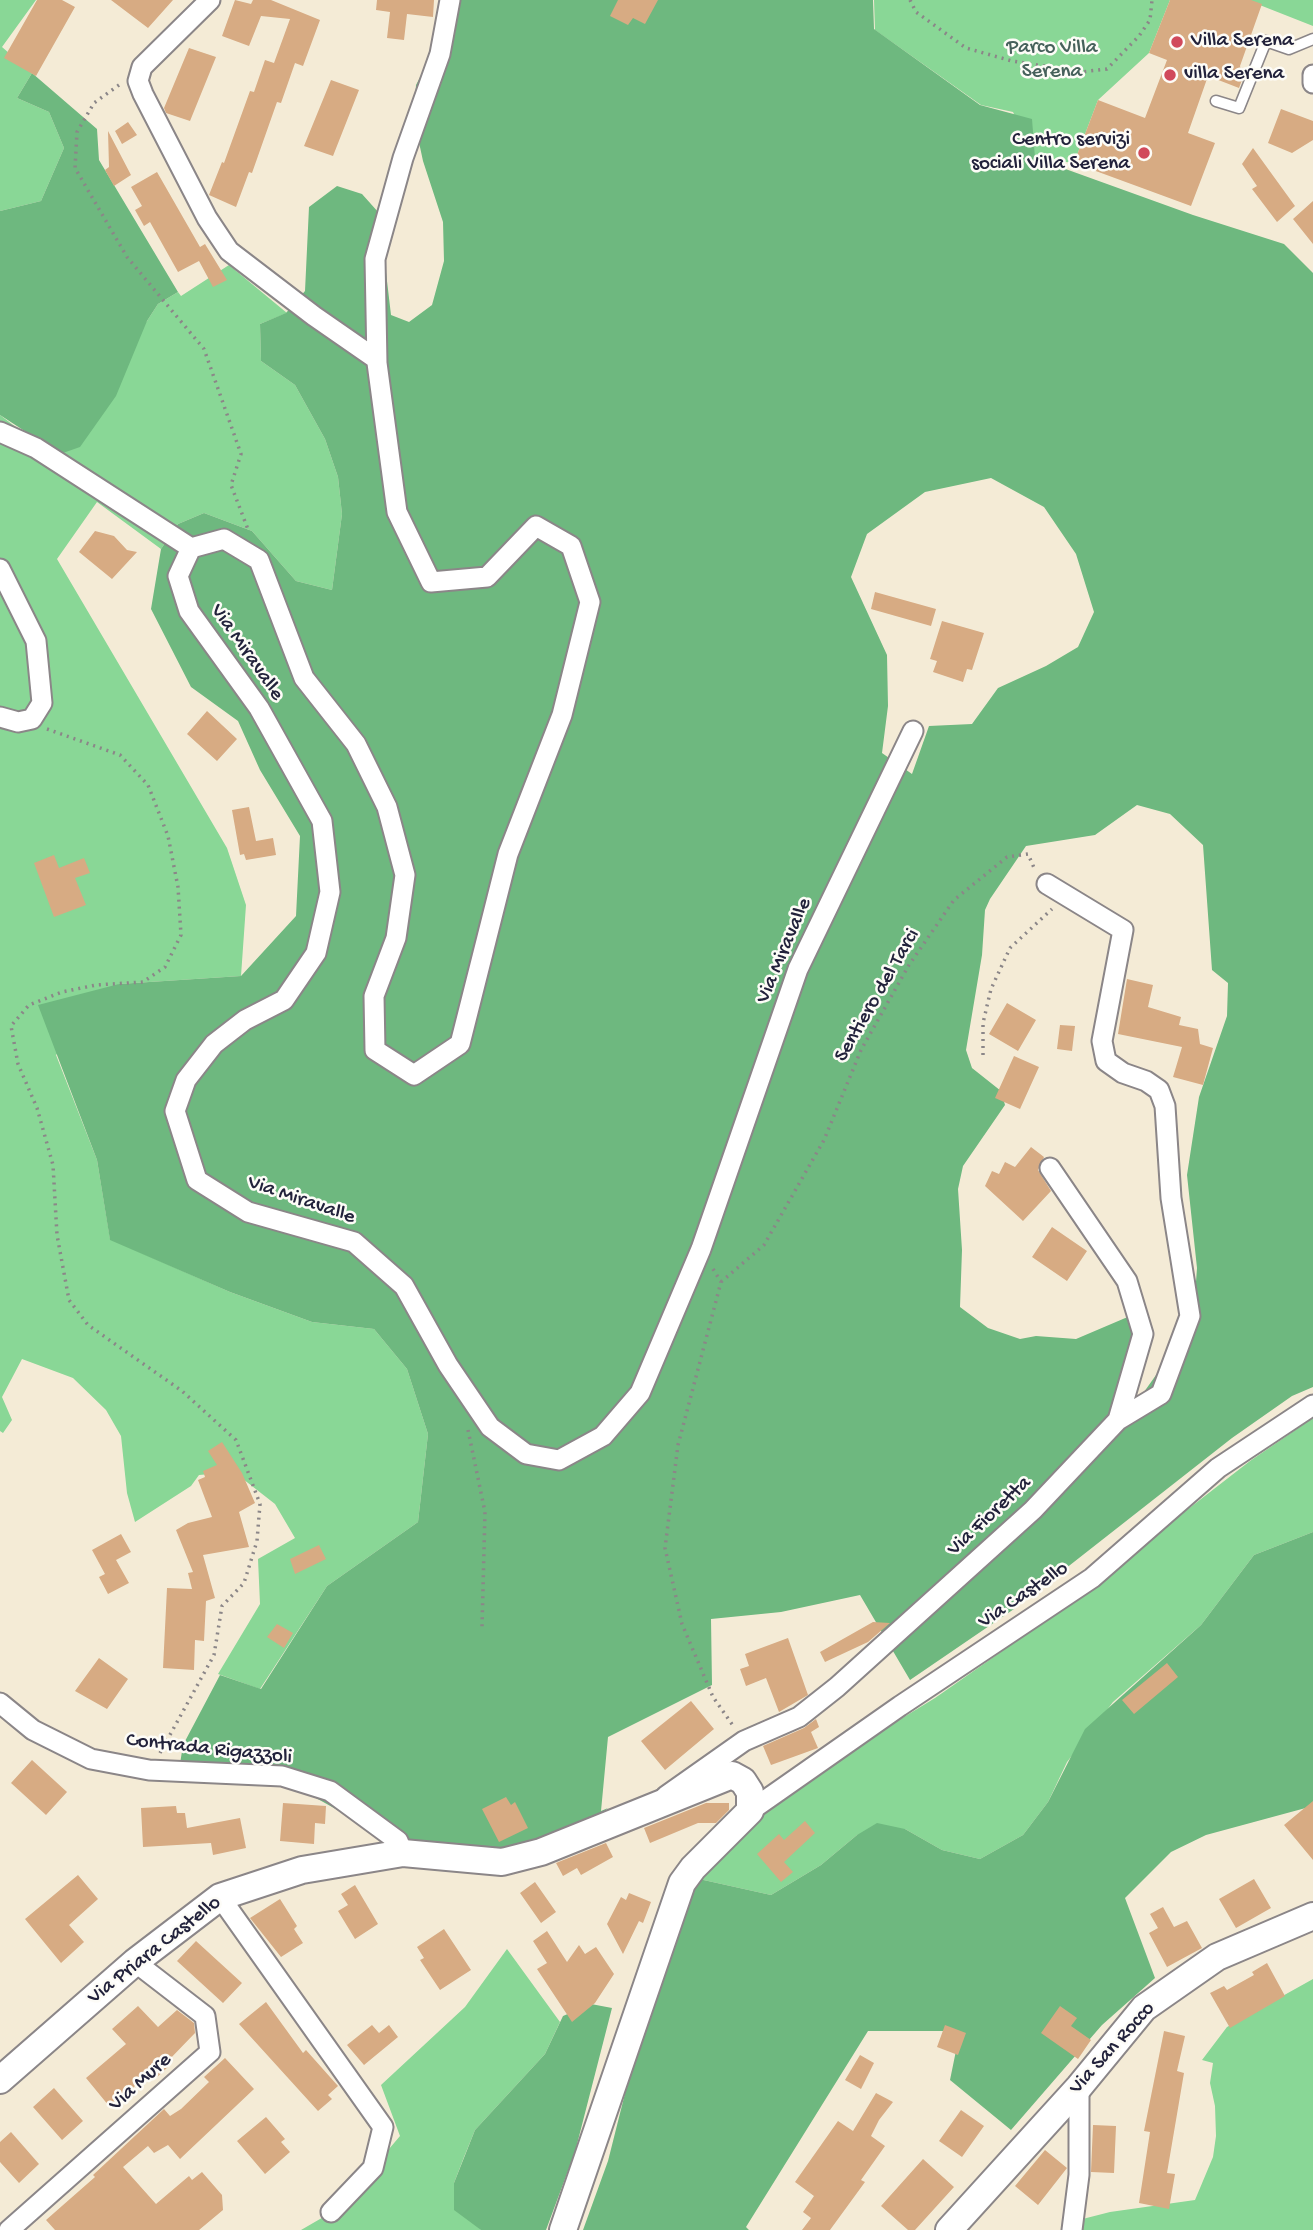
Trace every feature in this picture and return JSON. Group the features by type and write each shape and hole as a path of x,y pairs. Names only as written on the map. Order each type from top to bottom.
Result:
{"street":[{"path":"210,0 143,66 138,82 143,94 207,218 229,251 376,359"},
{"path":"0,432 36,448 191,548 224,538 259,560 304,678 356,744 387,807 405,875 396,938 374,996 375,1050 414,1075 460,1044 508,854 562,715 590,602 571,546 536,526 487,577 430,582 397,512 376,359 375,259 403,158 440,54 450,0"},
{"path":"1313,75 1313,83"},
{"name":"Via Miravalle","path":"191,548 178,576 190,611 259,708 322,821 330,892 316,953 284,1000 245,1020 214,1044 186,1080 175,1111 197,1180 248,1212 354,1242 404,1286 448,1364 490,1427 526,1454 559,1460 603,1436 640,1393 701,1249 798,969 913,731"},
{"path":"0,569 36,641 42,702 32,719 18,722 0,717"},
{"path":"1047,884 1123,930 1102,1041 1106,1061 1122,1073 1146,1081 1159,1090 1165,1106 1171,1198 1190,1316 1161,1394 1118,1420"},
{"name":"Via Fioretta","path":"659,1803 671,1790 744,1741 799,1717 837,1687 1033,1510 1118,1420 1143,1334 1127,1281 1050,1168"},
{"name":"Via Castello","path":"750,1811 900,1706 1092,1578 1218,1468 1313,1405"},
{"name":"Contrada Rigazzoli","path":"0,1703 33,1730 91,1759 149,1770 282,1776 330,1791 398,1841 403,1853"},
{"name":"Via Priara Castello","path":"0,2080 135,1962 220,1897 302,1870 403,1853 502,1862 541,1852 732,1775 743,1781 750,1792 750,1811"},
{"path":"563,2230 676,1898 693,1868 750,1811"},
{"path":"220,1897 383,2127 373,2168 331,2211"},
{"name":"Via San Rocco","path":"949,2230 1079,2087 1144,2008 1217,1957 1313,1916"},
{"name":"Via Mure","path":"9,2230 210,2052 205,2016 135,1962"},
{"path":"1072,2230 1079,2175 1079,2087"}],"lane":[{"path":"1216,101 1240,108 1266,41 1289,49 1313,38"}],"path":[{"path":"910,0 916,12 966,48 1012,61 1081,72 1107,69 1139,36 1150,20 1152,0"},
{"path":"143,66 94,103 77,132 75,168 127,257 204,349 241,454 231,485 259,560"},
{"path":"32,719 45,728 120,755 148,785 168,836 178,887 181,935 165,967 143,982 96,985 62,992 29,1005 11,1026 18,1064 37,1108 53,1165 57,1235 69,1300 89,1325 182,1391 236,1440 260,1504 257,1541 244,1583 222,1606 214,1655 181,1719 149,1770"},
{"name":"Sentiero del Tarci","path":"721,1282 764,1245 824,1140 861,1050 909,965 954,900 1007,857 1028,854 1037,876 1047,884"},
{"path":"983,1055 983,1023 991,989 1010,948 1058,903"},
{"path":"701,1249 721,1282 678,1446 665,1548 682,1624 713,1696 744,1741"},
{"path":"467,1424 485,1512 482,1627"}],"green space":[{"path":"0,0 36,0 2,47 32,73 17,98 49,112 64,148 41,201 0,211"},
{"path":"460,0 873,0 874,29 980,105 1032,119 1035,158 1193,215 1284,244 1313,273 1313,1387 1292,1396 1232,1438 1014,1609 910,1680 860,1595 781,1612 711,1619 712,1685 608,1737 601,1811 608,1808 580,1831 488,1851 384,1844 368,1827 307,1793 279,1784 179,1770 183,1745 220,1675 261,1689 327,1586 418,1522 428,1434 407,1369 374,1329 312,1322 230,1292 110,1240 97,1160 38,1005 119,984 241,976 296,916 300,836 260,770 238,721 191,687 151,609 161,549 178,524 204,513 252,531 296,581 332,590 342,514 338,477 325,439 295,385 261,361 260,324 286,313 305,291 309,207 337,186 362,194 379,213 391,315 409,322 432,305 444,261 443,222 423,161 414,119 416,85","holes":["991,478 1044,507 1076,554 1094,612 1078,647 1046,666 998,688 972,724 929,726 912,774 882,753 888,706 887,655 851,577 867,534 925,492","1137,805 1170,814 1203,845 1212,970 1228,983 1227,1016 1199,1097 1187,1175 1197,1268 1193,1323 1134,1406 1150,1331 1130,1316 1076,1339 1036,1336 1020,1339 988,1328 960,1307 962,1250 958,1189 963,1166 1005,1105 1001,1091 972,1068 966,1050 982,955 985,910 990,899 1026,846 1095,835"]},
{"name":"Parco Villa Serena","path":"874,0 1170,0 1149,53 1098,100 1074,163 1035,158 1013,112 981,105 875,30"},
{"path":"1247,0 1313,0 1313,26"},
{"path":"32,73 97,129 99,160 178,292 158,304 147,321 116,396 80,447 60,454 0,415 0,211 41,201 64,148 49,112 17,98"},
{"path":"229,265 287,313 260,324 261,361 295,385 325,439 338,477 342,514 332,590 296,581 252,531 204,513 178,524 161,549 97,502 57,559 227,848 246,905 241,976 119,984 56,1055 97,1160 110,1239 230,1292 312,1322 374,1329 407,1369 428,1434 418,1522 327,1586 260,1689 218,1674 260,1604 258,1559 295,1538 275,1504 234,1472 199,1475 191,1486 135,1522 127,1493 121,1436 106,1410 73,1378 22,1359 2,1397 12,1420 3,1433 0,1431 0,415 25,434 147,321 158,304 178,292 181,296"},
{"path":"1313,1418 1313,1532 1254,1555 1201,1625 1113,1702 1067,1762 1048,1802 1023,1835 980,1859 942,1850 905,1829 857,1835 821,1865 771,1895 690,1877 727,1815 772,1798 935,1698 1031,1631 1250,1461"},
{"path":"1313,1532 1313,1806 1206,1835 1171,1852 1125,1898 1155,1978 1102,2025 1011,2130 950,2080 960,2031 868,2031 746,2227 749,2230 583,2230 608,2161 643,2022 690,1877 771,1895 821,1865 857,1835 877,1823 905,1829 942,1850 980,1859 1023,1835 1048,1802 1085,1729 1201,1625 1254,1555"},
{"path":"507,1949 560,2022 545,2054 475,2130 454,2183 481,2230 301,2230 339,2208 400,2136 381,2085 465,2007"},
{"path":"1313,1979 1313,2230 1067,2230 1067,2223 1110,2212 1195,2200 1213,2157 1216,2136 1215,2106 1210,2083 1213,2063 1202,2060 1227,2027"},
{"path":"591,2004 612,2008 575,2152 546,2230 481,2230 454,2210 454,2183 475,2130 545,2054 563,2016"}],"building":[{"path":"37,0 62,0 75,7 36,76 4,58"},
{"path":"111,0 173,0 148,28"},
{"path":"235,0 251,4 253,0 271,0 320,20 303,66 295,63 281,103 277,102 252,173 249,172 236,207 209,195 222,162 224,163 250,91 254,92 265,60 274,63 290,19 261,16 249,46 222,36"},
{"path":"377,0 434,0 433,17 407,14 404,40 387,38 390,12 376,10"},
{"path":"618,0 658,0 645,24 633,18 628,25 610,16"},
{"path":"1170,0 1251,0 1262,4 1240,66 1243,77 1239,88 1208,76 1188,133 1215,143 1191,206 1074,163 1098,100 1145,118 1167,60 1149,53"},
{"path":"189,48 216,57 190,121 166,113 164,108"},
{"path":"331,80 359,90 333,156 304,146"},
{"path":"1281,109 1313,121 1313,140 1292,153 1268,143"},
{"path":"128,122 137,135 122,144 115,131"},
{"path":"108,131 131,175 114,186 105,170 109,167"},
{"path":"1253,148 1295,206 1277,222 1252,189 1257,186 1242,164"},
{"path":"157,172 200,247 205,244 227,280 213,287 199,261 178,272 150,222 144,226 135,210 142,206 131,187"},
{"path":"1313,201 1313,244 1293,219"},
{"path":"95,531 114,536 127,550 137,552 112,579 79,552"},
{"path":"875,592 936,609 931,626 871,609"},
{"path":"942,621 984,633 972,670 967,669 963,682 933,672 937,661 930,659"},
{"path":"207,711 237,739 217,761 187,734"},
{"path":"249,807 256,841 273,838 276,855 246,860 244,854 240,855 232,810"},
{"path":"54,855 59,868 84,858 90,873 75,878 86,905 54,917 34,863"},
{"path":"1127,979 1153,985 1148,1007 1181,1017 1179,1025 1198,1029 1200,1044 1213,1048 1203,1085 1173,1077 1182,1047 1118,1034"},
{"path":"1007,1003 1036,1020 1018,1051 989,1034"},
{"path":"1060,1025 1075,1026 1072,1051 1057,1049"},
{"path":"1014,1056 1039,1067 1020,1109 995,1098"},
{"path":"1031,1147 1044,1157 1038,1170 1051,1191 1023,1221 985,1186 992,1171 999,1174 1005,1162 1015,1167"},
{"path":"1052,1227 1087,1251 1067,1281 1032,1257"},
{"path":"222,1442 242,1473 255,1503 239,1512 249,1547 203,1555 215,1598 206,1601 204,1641 195,1640 194,1670 163,1668 167,1588 192,1589 188,1573 193,1572 176,1530 188,1523 212,1517 198,1480 205,1477 203,1471 217,1465 208,1451"},
{"path":"121,1534 131,1552 116,1560 129,1583 108,1594 99,1577 105,1574 92,1550"},
{"path":"319,1545 326,1559 295,1574 290,1559"},
{"path":"873,1622 890,1623 868,1642 825,1662 820,1652"},
{"path":"277,1624 293,1633 284,1648 267,1637"},
{"path":"788,1638 808,1695 779,1712 766,1678 746,1686 740,1669 749,1666 745,1654"},
{"path":"99,1658 128,1679 107,1709 75,1691"},
{"path":"1167,1663 1178,1677 1134,1714 1122,1700"},
{"path":"691,1701 714,1729 665,1770 641,1741"},
{"path":"816,1719 819,1727 811,1732 818,1748 771,1765 763,1746 804,1728"},
{"path":"32,1760 67,1792 46,1815 11,1783"},
{"path":"506,1797 511,1805 515,1802 528,1828 499,1842 482,1809"},
{"path":"1313,1801 1313,1860 1284,1825"},
{"path":"283,1803 326,1806 325,1824 315,1823 314,1844 280,1841"},
{"path":"706,1803 729,1803 729,1810 716,1823 698,1823 650,1843 644,1828"},
{"path":"176,1806 177,1813 185,1813 187,1828 240,1818 246,1848 213,1855 211,1843 143,1847 141,1808"},
{"path":"805,1821 815,1833 784,1862 793,1872 781,1882 757,1854 779,1834 784,1840"},
{"path":"606,1843 613,1857 581,1875 577,1868 563,1876 556,1863"},
{"path":"78,1875 98,1899 69,1925 84,1942 61,1963 25,1919"},
{"path":"1254,1879 1271,1908 1236,1928 1219,1899"},
{"path":"535,1882 556,1912 541,1923 520,1893"},
{"path":"355,1885 378,1924 355,1939 338,1911 348,1905 341,1894"},
{"path":"629,1893 651,1902 643,1923 639,1921 623,1954 607,1924 621,1897 626,1900"},
{"path":"280,1899 297,1926 294,1929 303,1943 281,1957 250,1918"},
{"path":"1163,1907 1174,1927 1187,1921 1202,1948 1167,1967 1149,1933 1158,1928 1150,1914"},
{"path":"444,1929 471,1970 440,1990 420,1960 424,1958 417,1947"},
{"path":"547,1931 567,1962 579,1945 585,1954 596,1947 614,1974 595,2003 572,2022 537,1969 547,1963 533,1941"},
{"path":"196,1941 242,1983 223,2003 177,1961"},
{"path":"1267,1963 1285,1996 1230,2028 1210,1993 1224,1986 1227,1990 1254,1975 1252,1972"},
{"path":"266,2002 303,2053 306,2050 338,2086 328,2095 332,2099 318,2111 239,2024"},
{"path":"138,2006 158,2027 177,2010 194,2023 195,2033 166,2063 169,2066 156,2078 152,2073 109,2106 86,2078 126,2044 112,2029"},
{"path":"1060,2006 1077,2018 1071,2026 1091,2040 1078,2059 1041,2033"},
{"path":"372,2025 379,2033 389,2025 398,2037 364,2065 347,2045"},
{"path":"945,2025 966,2033 958,2055 937,2047"},
{"path":"1164,2031 1185,2036 1177,2071 1184,2073 1167,2173 1175,2174 1169,2209 1139,2203 1150,2132 1144,2131"},
{"path":"860,2055 874,2063 861,2089 845,2080"},
{"path":"225,2058 254,2089 180,2159 168,2145 154,2153 148,2146 123,2167 156,2204 189,2176 192,2180 202,2172 222,2195 223,2210 199,2230 55,2230 46,2220 95,2177 93,2175 164,2109 170,2116 181,2109 209,2082 204,2077"},
{"path":"54,2088 83,2121 62,2140 33,2107"},
{"path":"876,2093 893,2102 871,2136 885,2146 861,2180 865,2182 830,2230 802,2230 811,2218 803,2212 814,2196 795,2182 838,2121 853,2131"},
{"path":"961,2110 984,2126 962,2157 939,2141"},
{"path":"266,2117 285,2139 281,2142 290,2152 265,2174 237,2141"},
{"path":"1093,2125 1116,2126 1114,2173 1091,2172"},
{"path":"11,2132 39,2164 19,2183 0,2162 0,2142"},
{"path":"1045,2150 1067,2168 1038,2205 1015,2186"},
{"path":"923,2159 954,2187 915,2230 908,2230 881,2206"}],"place":[{"name":"Villa Serena","path":"1177,42"},
{"name":"villa Serena","path":"1170,75"},
{"name":"Centro servizi sociali Villa Serena","path":"1144,153"}]}
